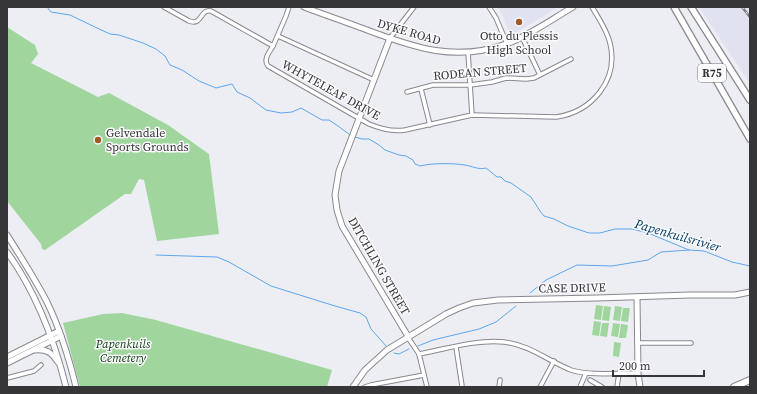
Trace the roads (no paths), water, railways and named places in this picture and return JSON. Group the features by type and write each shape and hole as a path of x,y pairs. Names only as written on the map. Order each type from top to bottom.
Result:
{"highway":[{"path":"734,387 750,380"}],"main road":[{"name":"R75","path":"674,7 750,139"},
{"name":"R75","path":"691,7 750,100"}],"street":[{"name":"WHYTELEAF DRIVE","path":"165,7 192,22 197,21 205,11 211,11 272,46 266,59 267,65 359,119 379,129 392,131 405,130 472,114 556,117 575,112 595,98 604,86 610,72 612,61 611,47 606,31 592,7"},
{"path":"272,46 278,36 289,7"},
{"name":"DYKE ROAD","path":"304,7 428,50 450,52 483,50 507,44 522,37 573,7"},
{"path":"390,38 414,7"},
{"path":"489,7 496,18 507,44"},
{"path":"278,36 374,80"},
{"name":"RODEAN STREET","path":"522,37 540,75"},
{"name":"DITCHLING STREET","path":"390,38 341,164 335,195 337,210 342,226 419,354 427,387"},
{"path":"468,52 472,114"},
{"name":"RODEAN STREET","path":"407,92 436,85 470,85 492,82 504,78 530,79 572,59"},
{"name":"RODEAN STREET","path":"421,89 430,124"},
{"path":"7,235 22,257 50,308 60,333 76,387"},
{"path":"7,252 39,308 51,337 66,387"},
{"name":"CASE DRIVE","path":"721,295 750,289"},
{"name":"CASE DRIVE","path":"353,387 364,370 387,350 409,338 446,314 474,303 488,301 721,295 750,292"},
{"path":"637,297 638,373 640,387"},
{"path":"7,357 60,333"},
{"path":"7,363 34,350 51,337"},
{"path":"419,354 479,342 504,342 524,347 571,370 586,373 638,373"},
{"path":"638,343 690,343"},
{"path":"456,347 462,386"},
{"path":"34,350 50,352 61,367"},
{"path":"540,387 554,361"},
{"path":"7,378 34,371 41,365"},
{"path":"580,387 586,373"},
{"path":"618,373 618,387"},
{"path":"365,387 424,375"},
{"path":"500,380 500,387"},
{"path":"590,380 602,387"},
{"path":"387,382 388,387"}],"waterway":[{"name":"Papenkuilsrivier","path":"47,7 51,12 70,15 110,34 119,35 156,49 165,56 170,65 182,70 199,81 216,88 232,84 237,92 250,98 266,110 281,113 292,112 301,108 322,120 329,120 350,135"},
{"name":"Papenkuilsrivier","path":"355,137 369,139 385,150 406,156 413,160 415,164 420,166 430,164 448,164 465,165 480,169 486,168 497,177 501,177 531,197 544,216 589,233 600,233 615,229 632,229 648,233 689,250 704,251 732,262 750,266"},
{"path":"530,293 546,280 577,265 612,266 648,260 661,252 689,250"},
{"path":"156,255 217,257 229,262 271,286 360,313 366,317 371,329 387,347"},
{"path":"418,346 433,340 479,329 496,322 516,306"},
{"path":"394,353 399,354 409,349"}],"railway":[{"path":"742,7 750,17"}],"place":[{"name":"Otto du Plessis High School","path":"519,22"},
{"name":"Gelvendale Sports Grounds","path":"98,140"}],"park label":[{"name":"Papenkuils Cemetery","path":"123,351"}]}
